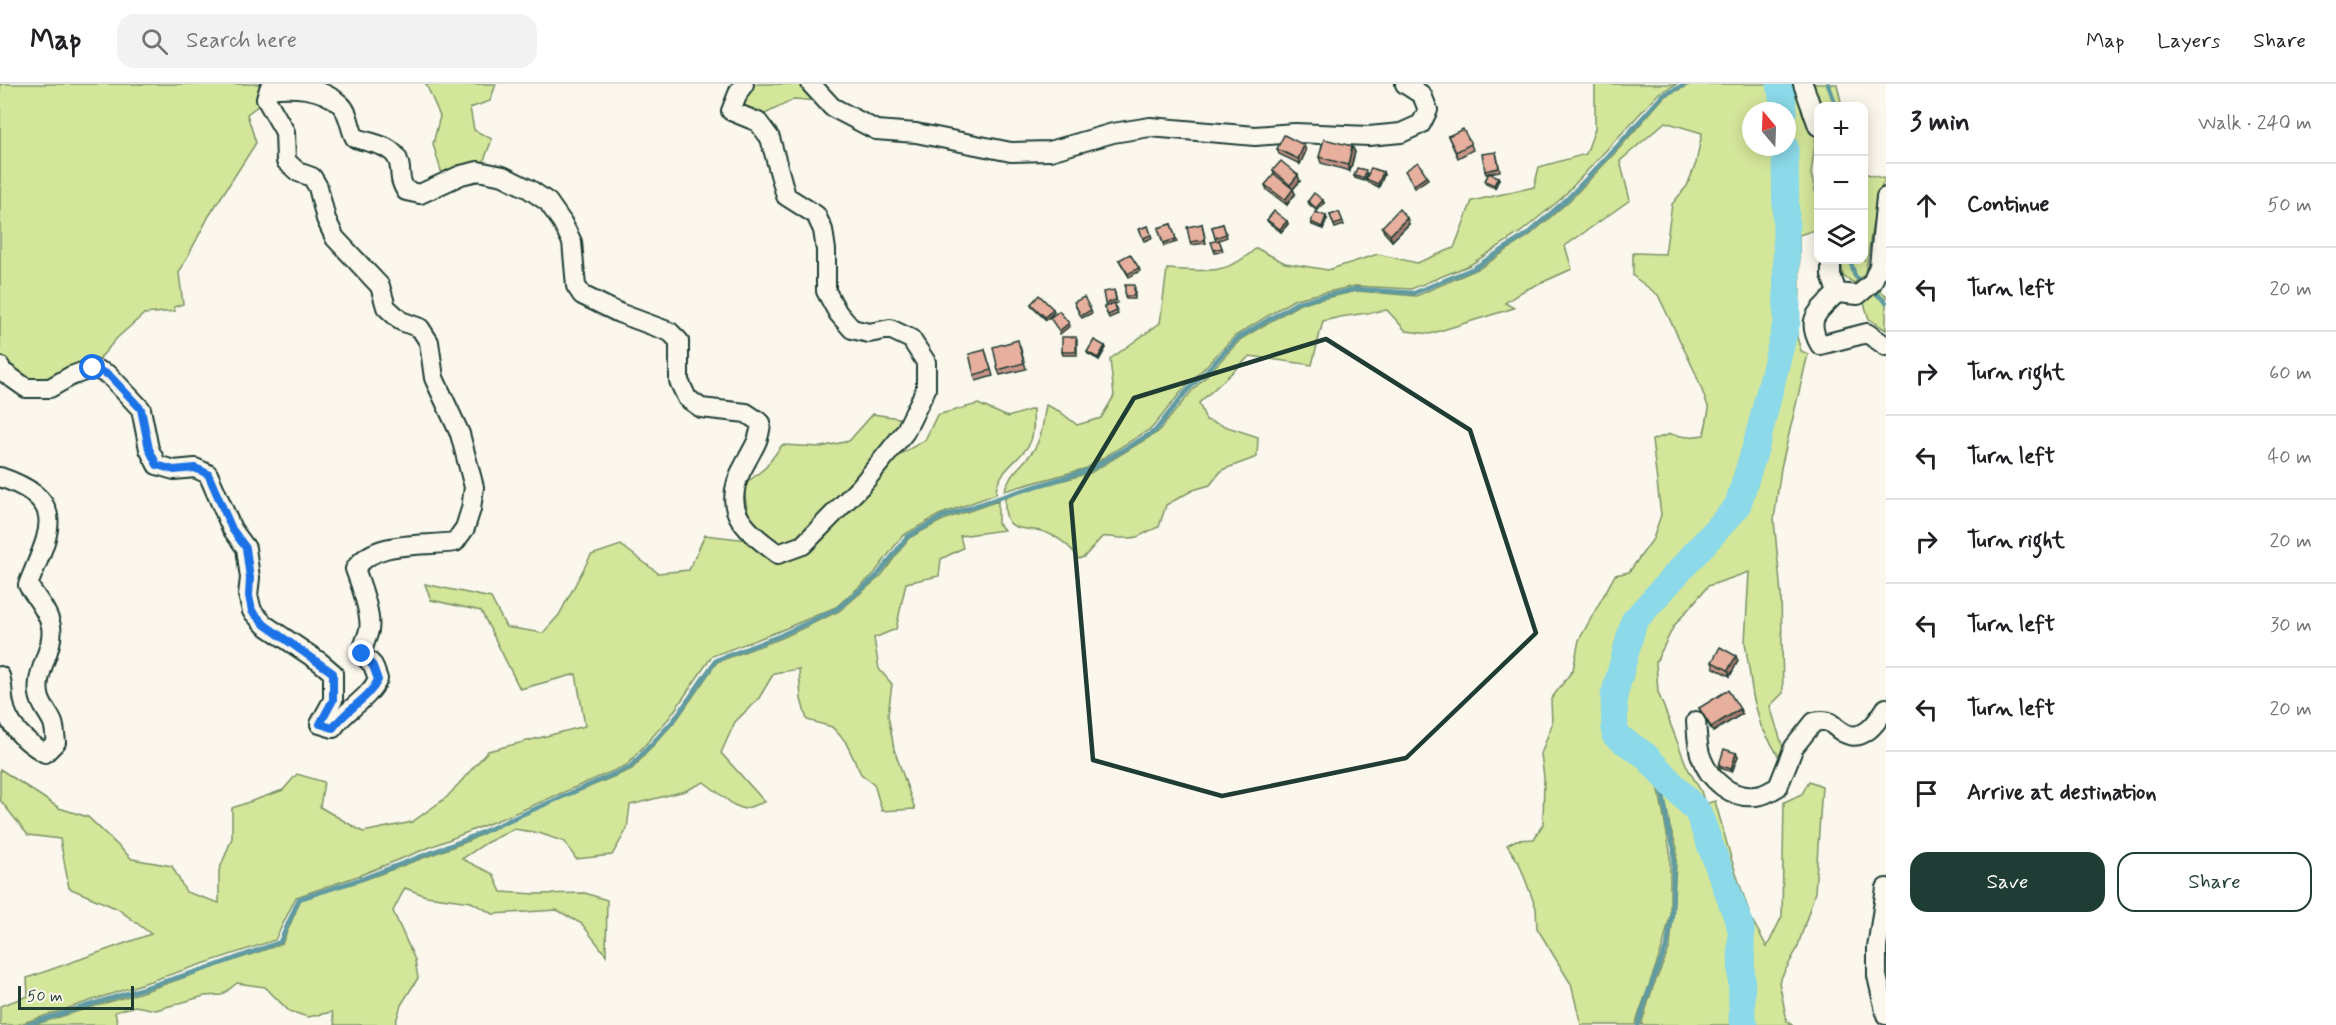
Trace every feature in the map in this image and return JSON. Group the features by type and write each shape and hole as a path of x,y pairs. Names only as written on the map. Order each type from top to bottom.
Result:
{"street":[{"path":"0,366 2,371 26,388 50,388 71,376 93,368 109,375 141,409 149,449 157,465 174,470 195,468 208,474 232,529 246,548 252,611 265,625 333,673 333,700 320,724 333,728 343,715 373,691 378,680 373,666 362,654 363,644 370,629 361,583 355,569 362,559 382,550 455,542 465,528 474,487 460,434 435,378 429,342 420,328 401,321 386,308 380,286 335,238 326,219 318,187 312,177 298,172 286,161 285,132 266,99 268,90 289,86 307,89 325,95 340,104 348,117 350,129 355,138 392,151 399,162 399,180 406,190 420,194 461,175 478,171 503,176 548,202 572,242 576,286 582,296 670,332 679,341 679,381 687,398 701,408 746,413 761,423 759,440 736,480 734,504 744,527 778,554 803,545 820,529 861,486 898,441 918,408 926,389 926,362 911,339 890,329 869,333 852,329 838,313 826,291 826,250 823,230 816,215 786,196 770,138 758,122 731,111 744,84"},
{"path":"812,84 832,107 876,130 916,133 1011,153 1050,151 1113,133 1150,127 1255,136 1295,134 1369,136 1401,133 1421,124 1428,110 1422,95 1405,84"},
{"path":"1803,84 1814,115"},
{"path":"1837,293 1858,295 1872,283 1879,266 1886,197"},
{"path":"1831,264 1831,275 1837,293"},
{"path":"1837,293 1814,318 1813,333 1820,345 1867,333 1886,346"},
{"path":"0,477 30,490 40,500 49,520 46,543 28,585 46,613 51,627 51,642 39,679 39,694 53,724 56,742 45,753 29,744 13,727 4,706 0,676"},
{"path":"1696,721 1700,755 1713,777 1723,788 1747,796 1761,795 1778,787 1794,747 1814,722 1823,720 1845,734 1859,736 1870,730 1886,708"},
{"path":"1886,888 1877,948 1877,976 1886,1016"}],"highlighted area":[{"path":"1326,339 1470,430 1536,633 1406,758 1222,796 1093,760 1071,503 1134,398"}],"green space":[{"path":"0,84 273,84 262,103 247,114 256,143 209,216 179,273 183,304 174,307 175,311 144,314 117,338 95,364 31,384 0,358"},
{"path":"426,84 496,84 490,101 470,108 474,130 492,139 483,163 444,181 433,144 440,116"},
{"path":"749,84 806,84 817,101 795,99 759,117 743,116 741,93"},
{"path":"1595,84 1677,84 1659,93 1562,198 1521,232 1470,265 1411,289 1355,286 1295,299 1235,336 1181,392 1152,428 1087,468 1004,491 1014,473 1038,443 1046,405 1059,411 1077,425 1101,418 1114,396 1110,359 1160,323 1167,269 1214,270 1235,263 1256,248 1285,263 1328,270 1378,254 1417,263 1454,248 1472,201 1534,187 1539,167 1586,154 1595,129"},
{"path":"1691,84 1776,84 1779,102 1742,102 1742,156 1781,156 1784,322 1752,447 1734,506 1630,621 1609,698 1612,739 1643,759 1656,774 1670,851 1670,916 1663,946 1635,1025 1581,1025 1571,984 1537,928 1536,908 1519,863 1507,845 1516,840 1534,839 1543,824 1544,777 1541,754 1552,724 1551,699 1573,670 1579,640 1615,575 1629,572 1653,539 1661,515 1652,440 1670,434 1687,437 1704,435 1709,409 1695,372 1658,295 1633,276 1633,253 1665,254 1672,204 1687,186 1696,163 1702,133 1665,122 1620,161 1630,200 1565,246 1572,269 1523,291 1505,303 1514,308 1430,334 1406,331 1387,310 1340,317 1323,321 1312,365 1250,356 1199,403 1206,420 1258,437 1257,457 1222,470 1210,485 1193,490 1166,505 1159,527 1133,538 1102,537 1084,557 1078,559 1067,545 1052,535 1012,525 1006,516 1005,498 1090,473 1158,432 1190,393 1241,339 1300,304 1357,291 1416,296 1480,268 1530,235 1569,201 1665,96"},
{"path":"1784,84 1800,84 1814,129 1811,174 1814,186 1814,230 1799,235 1800,292 1797,337 1801,351 1808,354 1781,468 1774,520 1781,594 1783,693 1770,706 1784,751 1783,764 1761,726 1753,696 1745,642 1749,572 1708,586 1674,626 1656,662 1658,692 1687,767 1701,791 1705,804 1715,801 1751,918 1767,947 1782,916 1784,802 1802,794 1809,781 1822,786 1815,892 1797,949 1779,982 1787,1021 1792,1025 1755,1025 1750,1015 1749,951 1745,926 1700,806 1619,731 1620,691 1636,628 1649,609 1740,507 1759,446 1788,335 1792,296 1789,156 1796,156 1796,102 1786,102"},
{"path":"1811,84 1837,84 1841,102 1817,102"},
{"path":"1868,174 1885,179 1877,197 1868,255"},
{"path":"1842,264 1867,264 1865,274 1854,283 1843,276"},
{"path":"1879,291 1886,295 1886,330 1869,319 1863,300"},
{"path":"978,404 1008,417 1033,409 1032,439 1000,479 996,494 939,515 902,536 874,574 836,607 712,656 670,717 627,765 513,814 358,876 296,897 275,940 17,1025 0,1025 0,1006 28,996 27,978 151,934 118,909 69,888 60,839 28,835 0,800 0,769 59,808 88,817 132,859 172,866 186,892 219,903 219,871 232,838 232,808 283,790 297,774 324,782 320,807 363,832 412,822 447,797 488,751 585,726 576,674 520,689 481,611 431,600 425,584 491,598 506,627 543,633 559,615 591,555 621,545 658,573 689,570 705,535 748,540 778,558 892,459 925,440 937,415"},
{"path":"873,414 906,419 817,525 784,546 765,537 749,515 744,485 766,467 782,445 821,447 849,441"},
{"path":"998,501 998,523 1004,530 960,536 963,548 941,559 939,576 906,583 896,629 874,638 879,669 892,684 888,715 894,749 915,809 882,811 874,784 861,774 845,741 832,727 807,720 801,699 799,669 774,673 759,698 735,722 721,753 765,802 744,809 734,805 704,782 685,791 630,805 627,829 612,855 576,859 565,842 539,833 514,829 486,843 462,859 493,874 501,892 585,893 607,900 606,955 582,924 557,910 493,914 471,902 426,896 405,888 393,911 415,960 418,978 401,1005 395,1025 335,1025 332,1012 308,1017 289,1011 265,987 237,983 222,995 204,996 156,1010 135,1006 115,1012 118,1025 33,1025 142,992 282,944 301,899 364,880 466,842 522,815 632,769 678,718 717,662 782,638 839,611 881,576 909,538 943,520"},
{"path":"1661,775 1695,813 1739,930 1742,1025 1641,1025 1653,987 1670,947 1673,915 1677,848 1670,827"}],"building":[{"path":"1463,129 1471,144 1456,152 1448,136"},
{"path":"1284,135 1304,145 1298,159 1277,149"},
{"path":"1324,139 1352,146 1348,165 1319,157"},
{"path":"1496,152 1499,168 1485,171 1482,154"},
{"path":"1281,161 1298,175 1290,185 1273,170"},
{"path":"1418,162 1427,176 1414,185 1405,171"},
{"path":"1357,168 1366,170 1364,178 1354,176"},
{"path":"1371,168 1383,172 1378,184 1366,179"},
{"path":"1489,173 1498,177 1494,185 1485,181"},
{"path":"1274,174 1293,189 1285,200 1265,185"},
{"path":"1314,193 1323,200 1316,208 1308,201"},
{"path":"1399,209 1407,218 1390,235 1382,227"},
{"path":"1274,211 1287,221 1280,229 1267,220"},
{"path":"1315,212 1326,216 1322,227 1311,222"},
{"path":"1339,212 1343,222 1334,225 1330,215"},
{"path":"1171,224 1176,239 1163,243 1158,228"},
{"path":"1202,224 1205,240 1190,242 1187,227"},
{"path":"1223,224 1226,234 1215,238 1212,227"},
{"path":"1148,226 1151,235 1143,238 1139,229"},
{"path":"1219,240 1222,248 1214,250 1211,242"},
{"path":"1130,254 1139,268 1128,274 1119,260"},
{"path":"1125,285 1134,285 1134,296 1125,296"},
{"path":"1114,290 1116,300 1105,303 1103,292"},
{"path":"1039,295 1053,309 1045,317 1031,304"},
{"path":"1084,297 1091,310 1081,316 1074,302"},
{"path":"1114,303 1117,311 1108,315 1104,307"},
{"path":"1059,311 1069,323 1059,331 1050,318"},
{"path":"1062,337 1076,337 1076,352 1062,352"},
{"path":"1018,340 1024,363 998,370 993,347"},
{"path":"1094,340 1105,346 1098,358 1087,352"},
{"path":"985,350 991,370 974,375 969,354"},
{"path":"1720,647 1736,656 1728,670 1712,662"},
{"path":"1728,690 1740,709 1711,727 1699,708"},
{"path":"1724,749 1736,753 1731,769 1719,765"}],"waterway":[{"path":"26,1025 214,966 280,942 299,899 361,879 464,840 630,767 674,720 716,660 779,636 837,609 877,576 907,537 942,517 1089,470 1155,431 1185,393 1238,338 1298,302 1356,289 1414,293 1474,268 1526,235 1566,200 1663,95 1686,84"},
{"path":"1780,84 1783,102"},
{"path":"1828,84 1835,102"},
{"path":"1744,1025 1742,1020 1741,928 1698,812 1645,755 1615,735 1614,696 1634,621 1737,507 1756,446 1787,321 1785,156"},
{"path":"1851,264 1855,276 1865,285"},
{"path":"1872,290 1886,302"},
{"path":"1638,1025 1667,946 1672,915 1674,849 1668,828 1659,770"}],"route":[{"path":"93,368 109,375 141,409 149,449 157,465 174,470 195,468 208,474 232,529 246,548 252,611 265,625 333,673 333,700 320,724 333,728 343,715 373,691 378,680 373,666 362,654"}]}
